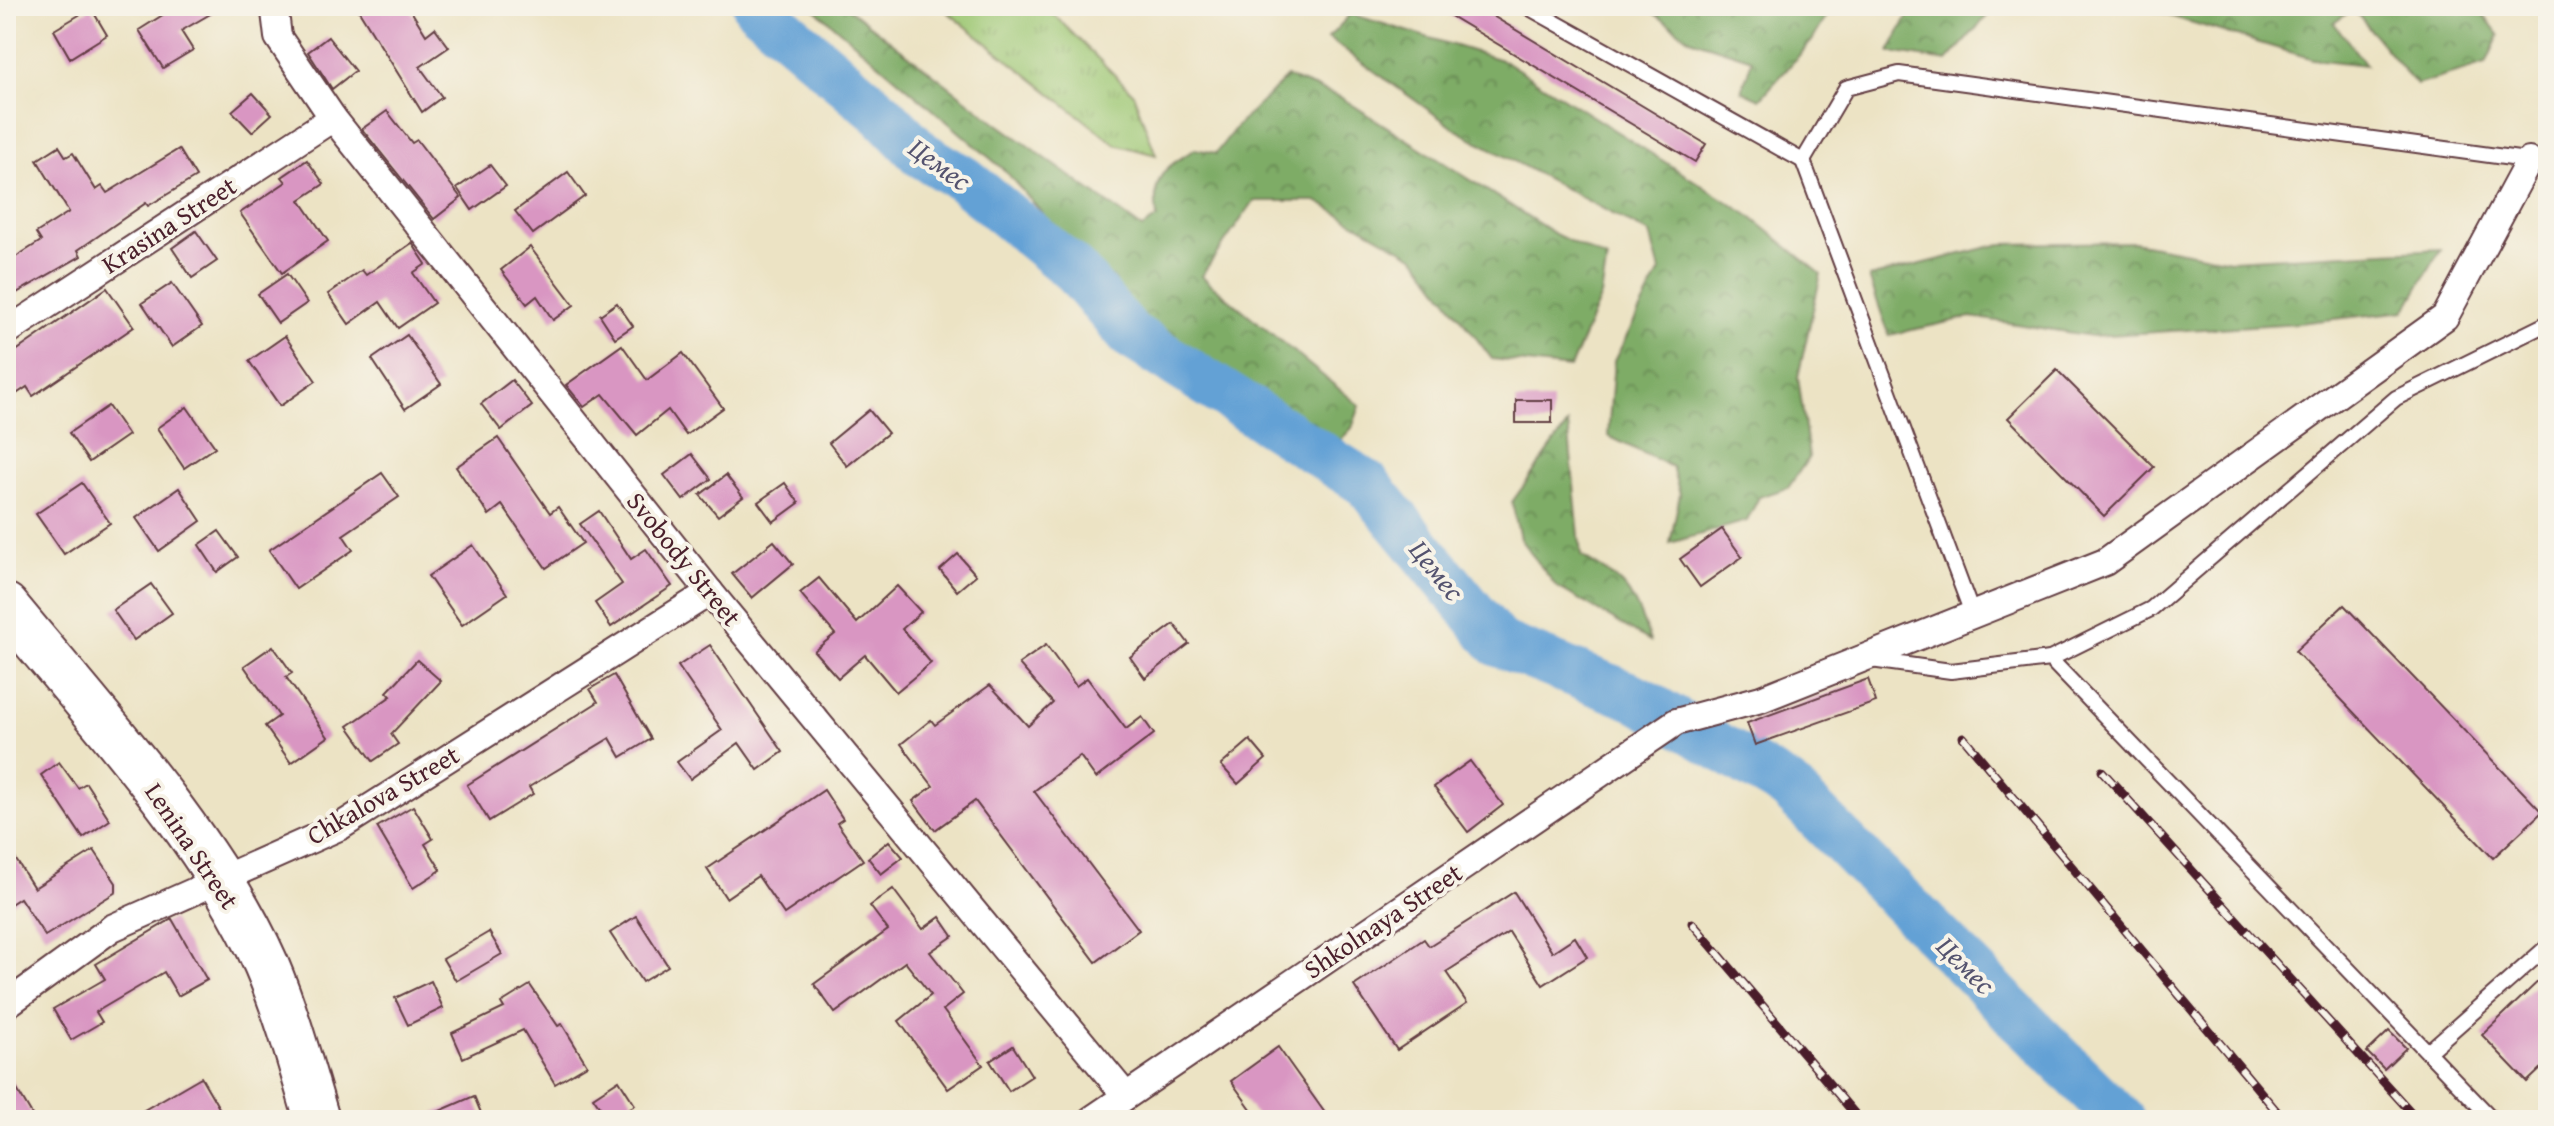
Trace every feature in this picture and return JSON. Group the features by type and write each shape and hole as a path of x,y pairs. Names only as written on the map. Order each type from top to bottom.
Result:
{"highway":[{"name":"Lenina Street","path":"6,606 140,771 220,879 266,964 317,1120"}],"street":[{"name":"Svobody Street","path":"280,6 275,12 278,37 333,118 710,592 1126,1096"},
{"name":"Krasina Street","path":"6,332 333,118"},
{"name":"Shkolnaya Street","path":"1091,1120 1676,722 1761,699 2105,562 2445,317 2539,162"},
{"name":"Chkalova Street","path":"6,1005 112,928 341,826 710,592"}],"lane":[{"path":"1526,6 1803,161 1973,616"},
{"path":"1803,161 1846,88 1899,74 2539,162"},
{"path":"1862,659 1951,671 2050,659 2151,609 2396,398 2548,323"},
{"path":"2050,659 2493,1120"},
{"path":"2429,1051 2548,946"}],"green space":[{"path":"811,6 845,6 998,124 1142,228 1157,218 1156,192 1167,169 1195,149 1216,153 1237,126 1287,77 1340,97 1557,235 1607,259 1601,296 1570,368 1492,359 1415,257 1316,201 1254,201 1201,276 1360,406 1352,428 1330,451 1139,323 1004,170"},
{"path":"940,6 1045,6 1133,93 1156,155 1115,144"},
{"path":"1644,6 1833,6 1812,41 1760,99 1742,91 1752,59 1690,39"},
{"path":"1913,6 1996,6 1947,61 1889,52"},
{"path":"2137,6 2477,6 2499,35 2486,64 2416,85 2353,9 2334,23 2366,65 2313,59"},
{"path":"1351,14 1505,61 1747,214 1821,274 1798,377 1809,457 1788,488 1759,497 1747,521 1670,543 1680,494 1672,467 1608,436 1614,361 1660,271 1650,234 1458,131 1328,38"},
{"path":"2134,242 2231,260 2441,249 2405,311 2299,323 2092,336 1971,317 1889,335 1869,277 2001,244"},
{"path":"1568,424 1581,556 1609,574 1626,590 1639,610 1650,641 1556,586 1520,539 1512,502"}],"building":[{"path":"177,6 224,6 181,31 193,50 163,68 139,30"},
{"path":"356,6 408,6 426,35 435,28 449,47 420,67 442,97 422,112"},
{"path":"1434,6 1476,6 1706,144 1695,162"},
{"path":"91,8 107,35 70,58 54,30"},
{"path":"328,37 355,71 332,89 308,52"},
{"path":"253,93 272,114 252,132 232,111"},
{"path":"387,111 412,143 417,140 461,198 434,219 362,129"},
{"path":"59,146 66,157 73,153 96,190 102,186 107,193 179,149 196,177 148,206 146,203 78,250 81,256 6,299 6,263 41,241 36,233 69,212 37,160"},
{"path":"307,160 324,184 300,200 328,241 282,273 240,213 286,182 282,177"},
{"path":"490,165 506,186 472,210 457,188"},
{"path":"568,172 585,196 533,234 515,211"},
{"path":"196,231 217,261 192,278 172,248"},
{"path":"412,243 426,264 413,273 434,303 398,328 380,302 349,324 328,294 362,270 366,275"},
{"path":"530,247 574,305 553,320 537,296 527,304 501,270"},
{"path":"287,274 307,303 278,323 258,294"},
{"path":"172,283 202,326 172,347 142,303"},
{"path":"107,288 134,327 33,396 27,387 6,401 6,358"},
{"path":"617,303 633,326 615,338 600,315"},
{"path":"407,335 441,384 405,409 372,359"},
{"path":"285,336 316,381 280,406 249,361"},
{"path":"622,345 647,380 683,353 723,408 686,435 668,410 637,435 603,394 584,407 566,385"},
{"path":"2057,370 2154,467 2104,516 2008,418"},
{"path":"512,380 532,406 501,430 481,404"},
{"path":"1516,400 1552,400 1552,423 1516,423"},
{"path":"108,406 128,435 89,462 69,433"},
{"path":"187,407 215,447 184,468 157,428"},
{"path":"869,410 888,433 847,466 829,443"},
{"path":"498,438 550,513 558,507 583,543 546,568 502,505 489,515 456,467"},
{"path":"692,454 711,479 683,500 664,475"},
{"path":"382,473 399,497 343,535 353,550 296,589 269,550"},
{"path":"726,475 743,497 718,516 700,495"},
{"path":"82,483 110,523 64,554 36,514"},
{"path":"785,483 799,503 773,522 758,502"},
{"path":"179,488 201,521 159,551 136,518"},
{"path":"599,511 631,559 646,549 672,586 611,627 595,603 622,584 580,524"},
{"path":"1722,529 1742,557 1700,587 1680,559"},
{"path":"219,531 238,557 217,572 199,545"},
{"path":"774,541 793,564 752,598 732,574"},
{"path":"473,545 507,594 462,625 428,576"},
{"path":"958,554 976,575 957,591 940,570"},
{"path":"819,578 857,623 897,586 921,612 902,629 931,663 896,692 865,655 838,678 814,651 835,634 800,593"},
{"path":"151,584 172,613 134,640 113,610"},
{"path":"2344,605 2542,812 2493,858 2295,651"},
{"path":"1174,624 1189,644 1145,678 1130,657"},
{"path":"710,645 783,752 758,770 739,743 690,779 677,762 722,730 678,666"},
{"path":"1046,645 1076,686 1087,678 1126,729 1142,717 1154,734 1096,778 1080,756 1034,791 1139,930 1096,962 975,801 935,830 913,801 933,786 901,744 931,720 935,725 990,685 1028,726 1053,703 1019,664"},
{"path":"273,646 292,673 286,677 328,737 291,763 265,726 279,716 244,666"},
{"path":"417,660 441,681 391,734 398,744 373,761 348,726 391,696 387,692"},
{"path":"614,675 651,739 621,757 610,738 529,787 533,794 489,821 467,785 598,702 590,689"},
{"path":"1868,679 1876,702 1755,745 1747,723"},
{"path":"1250,740 1266,759 1238,784 1221,765"},
{"path":"1470,761 1503,805 1468,832 1434,787"},
{"path":"59,762 78,788 86,783 110,820 83,838 41,775"},
{"path":"824,790 843,819 837,823 863,860 784,914 758,876 726,898 707,869"},
{"path":"413,806 433,839 425,844 441,870 413,888 377,827"},
{"path":"889,841 903,857 881,874 868,858"},
{"path":"6,844 34,888 94,850 116,883 116,892 45,936 20,898 6,907"},
{"path":"893,889 923,929 940,917 953,936 930,952 963,994 943,1010 983,1065 948,1089 899,1021 931,995 905,962 835,1013 814,984 888,930 870,906"},
{"path":"1514,892 1552,952 1575,937 1587,957 1543,985 1509,932 1446,972 1467,1003 1397,1050 1354,986 1424,939 1429,946"},
{"path":"636,916 668,966 642,982 610,933"},
{"path":"172,919 207,980 178,996 164,972 96,1012 102,1022 71,1040 53,1009 105,979 96,964"},
{"path":"489,932 502,954 456,981 443,959"},
{"path":"2548,972 2548,1062 2527,1082 2482,1035"},
{"path":"431,981 443,1008 408,1025 395,998"},
{"path":"530,985 558,1026 562,1024 587,1065 555,1084 523,1030 463,1058 452,1033 504,1008 501,1003"},
{"path":"2389,1031 2406,1048 2384,1069 2367,1052"},
{"path":"1013,1046 1032,1076 1009,1091 990,1061"},
{"path":"1278,1047 1330,1120 1259,1120 1231,1081"},
{"path":"6,1071 35,1120 6,1120"},
{"path":"201,1077 226,1120 127,1120"},
{"path":"619,1080 635,1105 609,1120 593,1097"},
{"path":"474,1096 484,1120 419,1120"}],"waterway":[{"name":"Цемес","path":"756,6 882,114 921,154 963,179 1075,271 1129,334 1367,484 1498,643 1636,698 1788,787 2121,1120"}],"railway":[{"path":"1963,737 2284,1120"},
{"path":"2102,771 2418,1120"},
{"path":"1692,923 1860,1120"}]}
